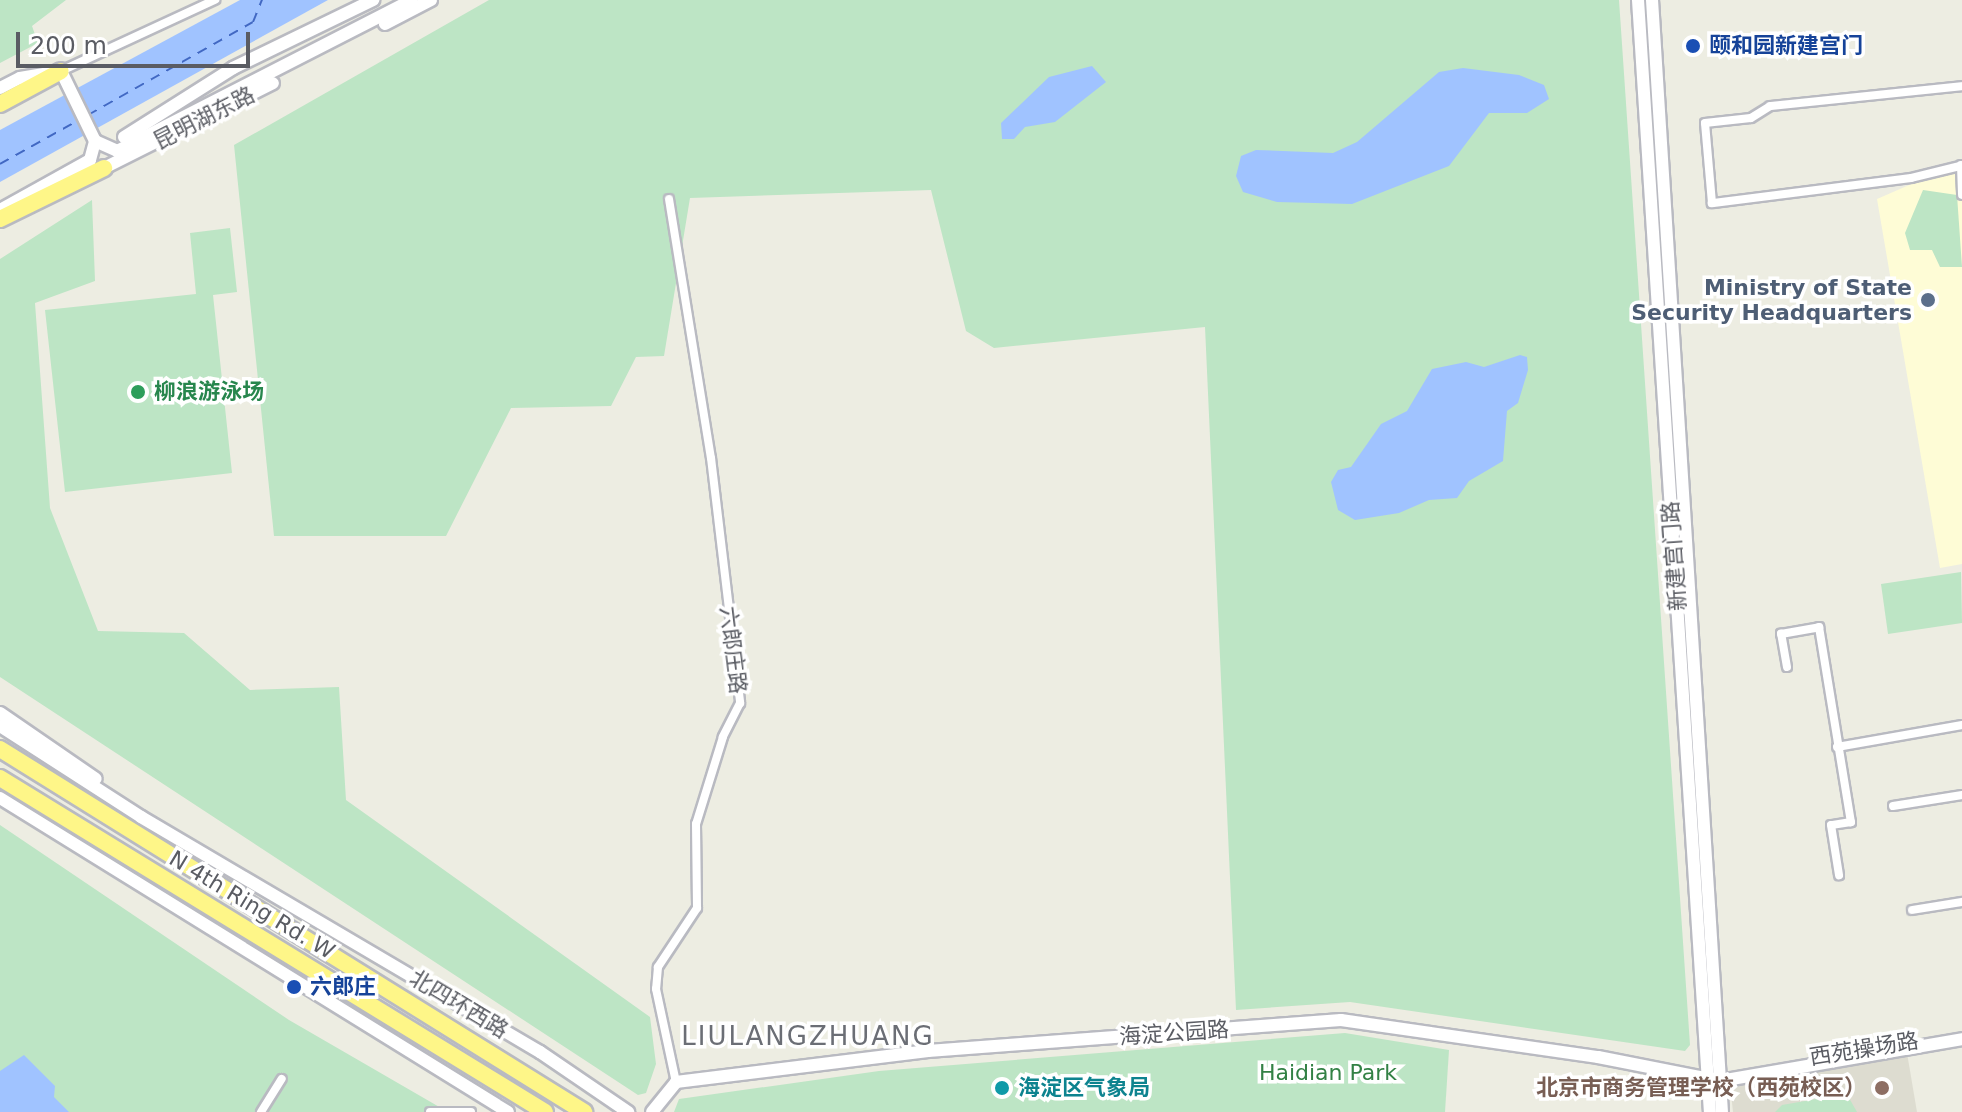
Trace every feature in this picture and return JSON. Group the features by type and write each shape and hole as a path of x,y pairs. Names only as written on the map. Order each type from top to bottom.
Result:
{"highway":[{"path":"0,104 61,71"},
{"path":"0,219 104,168"},
{"name":"N 4th Ring Rd. W","path":"0,750 584,1112"},
{"name":"N 4th Ring Rd. W","path":"0,778 545,1112"}],"street":[{"path":"0,88 20,78 61,71 215,0"},
{"path":"0,210 90,160 99,144 233,68 373,0"},
{"name":"昆明湖东路","path":"99,144 117,151 412,0"},
{"name":"昆明湖东路","path":"104,168 431,0"},
{"name":"新建宫门路","path":"1638,0 1716,1078 1722,1112"},
{"name":"新建宫门路","path":"1652,0 1716,1078 1710,1112"},
{"path":"61,71 99,144"},
{"path":"1962,86 1770,106 1751,118 1705,123 1712,203 1911,178 1961,165 1962,195"},
{"name":"六郎庄路","path":"669,199 711,458 740,703 723,737 696,824 697,908 658,967 656,989 676,1082"},
{"path":"0,226 25,207"},
{"path":"1787,667 1781,634 1819,627 1851,822 1831,825 1839,875"},
{"path":"0,713 76,762 141,817"},
{"path":"1837,747 1962,725"},
{"name":"北四环西路","path":"0,726 141,817 540,1052 628,1112"},
{"path":"1893,806 1962,795"},
{"path":"0,798 508,1112"},
{"path":"1912,910 1962,902"},
{"name":"海淀公园路","path":"676,1082 928,1051 1341,1020 1598,1057 1716,1078"},
{"name":"西苑操场路","path":"1716,1078 1962,1036"},
{"path":"261,1112 282,1079"},
{"path":"652,1112 676,1082"},
{"path":"430,1112 472,1112 485,1097"}],"shaded area":[{"name":"Ministry of State Security Headquarters","path":"1962,162 1962,564 1940,568 1877,199"},
{"path":"1907,1053 1917,1112 1733,1112 1730,1084"}],"green space":[{"path":"0,0 66,0 32,26 38,43 0,63"},
{"path":"489,0 1619,0 1690,1045 1685,1051 1350,1002 1236,1010 1205,327 994,348 966,331 931,190 690,198 664,356 636,357 611,406 511,408 446,536 274,536 234,145"},
{"path":"1923,190 1957,195 1962,267 1940,267 1932,250 1910,250 1905,233"},
{"path":"92,200 95,281 35,303 50,508 98,631 184,633 250,690 339,687 346,800 650,1017 656,1064 646,1093 638,1095 0,677 0,259"},
{"name":"柳浪游泳场","path":"230,228 237,292 213,295 232,473 65,492 45,310 196,294 190,233"},
{"path":"1961,572 1962,623 1888,634 1881,584"},
{"path":"0,825 289,1020 448,1112 0,1112"},
{"name":"Haidian Park","path":"1345,1033 1449,1050 1445,1112 674,1112 679,1099 879,1071"},
{"path":"1840,1095 1849,1098 1857,1112 1775,1112 1782,1105"}],"water":[{"path":"240,0 328,0 0,182 0,130"},
{"path":"1092,66 1106,82 1055,122 1025,127 1014,139 1002,139 1001,123 1049,77"},
{"path":"1463,68 1519,75 1544,85 1549,99 1527,113 1489,113 1449,166 1352,204 1277,202 1243,192 1236,176 1241,156 1256,150 1333,153 1357,142 1439,72"},
{"path":"1520,355 1527,357 1528,370 1518,403 1507,411 1503,461 1469,481 1457,498 1429,500 1399,513 1355,520 1338,510 1331,482 1338,470 1351,467 1381,424 1407,411 1432,369 1466,362 1484,367"},
{"path":"24,1055 55,1086 54,1097 69,1112 0,1112 0,1071"}],"ferry route":[{"path":"88,115 253,22 262,0"},
{"path":"0,164 79,120"}],"place":[{"name":"颐和园新建宫门","path":"1693,46"},
{"name":"Ministry of State Security Headquarters","path":"1928,300"},
{"name":"柳浪游泳场","path":"138,392"},
{"name":"六郎庄","path":"294,987"},
{"name":"海淀区气象局","path":"1002,1088"},
{"name":"北京市商务管理学校（西苑校区）","path":"1882,1088"}],"district":[{"name":"LIULANGZHUANG","path":"808,1037"}]}
